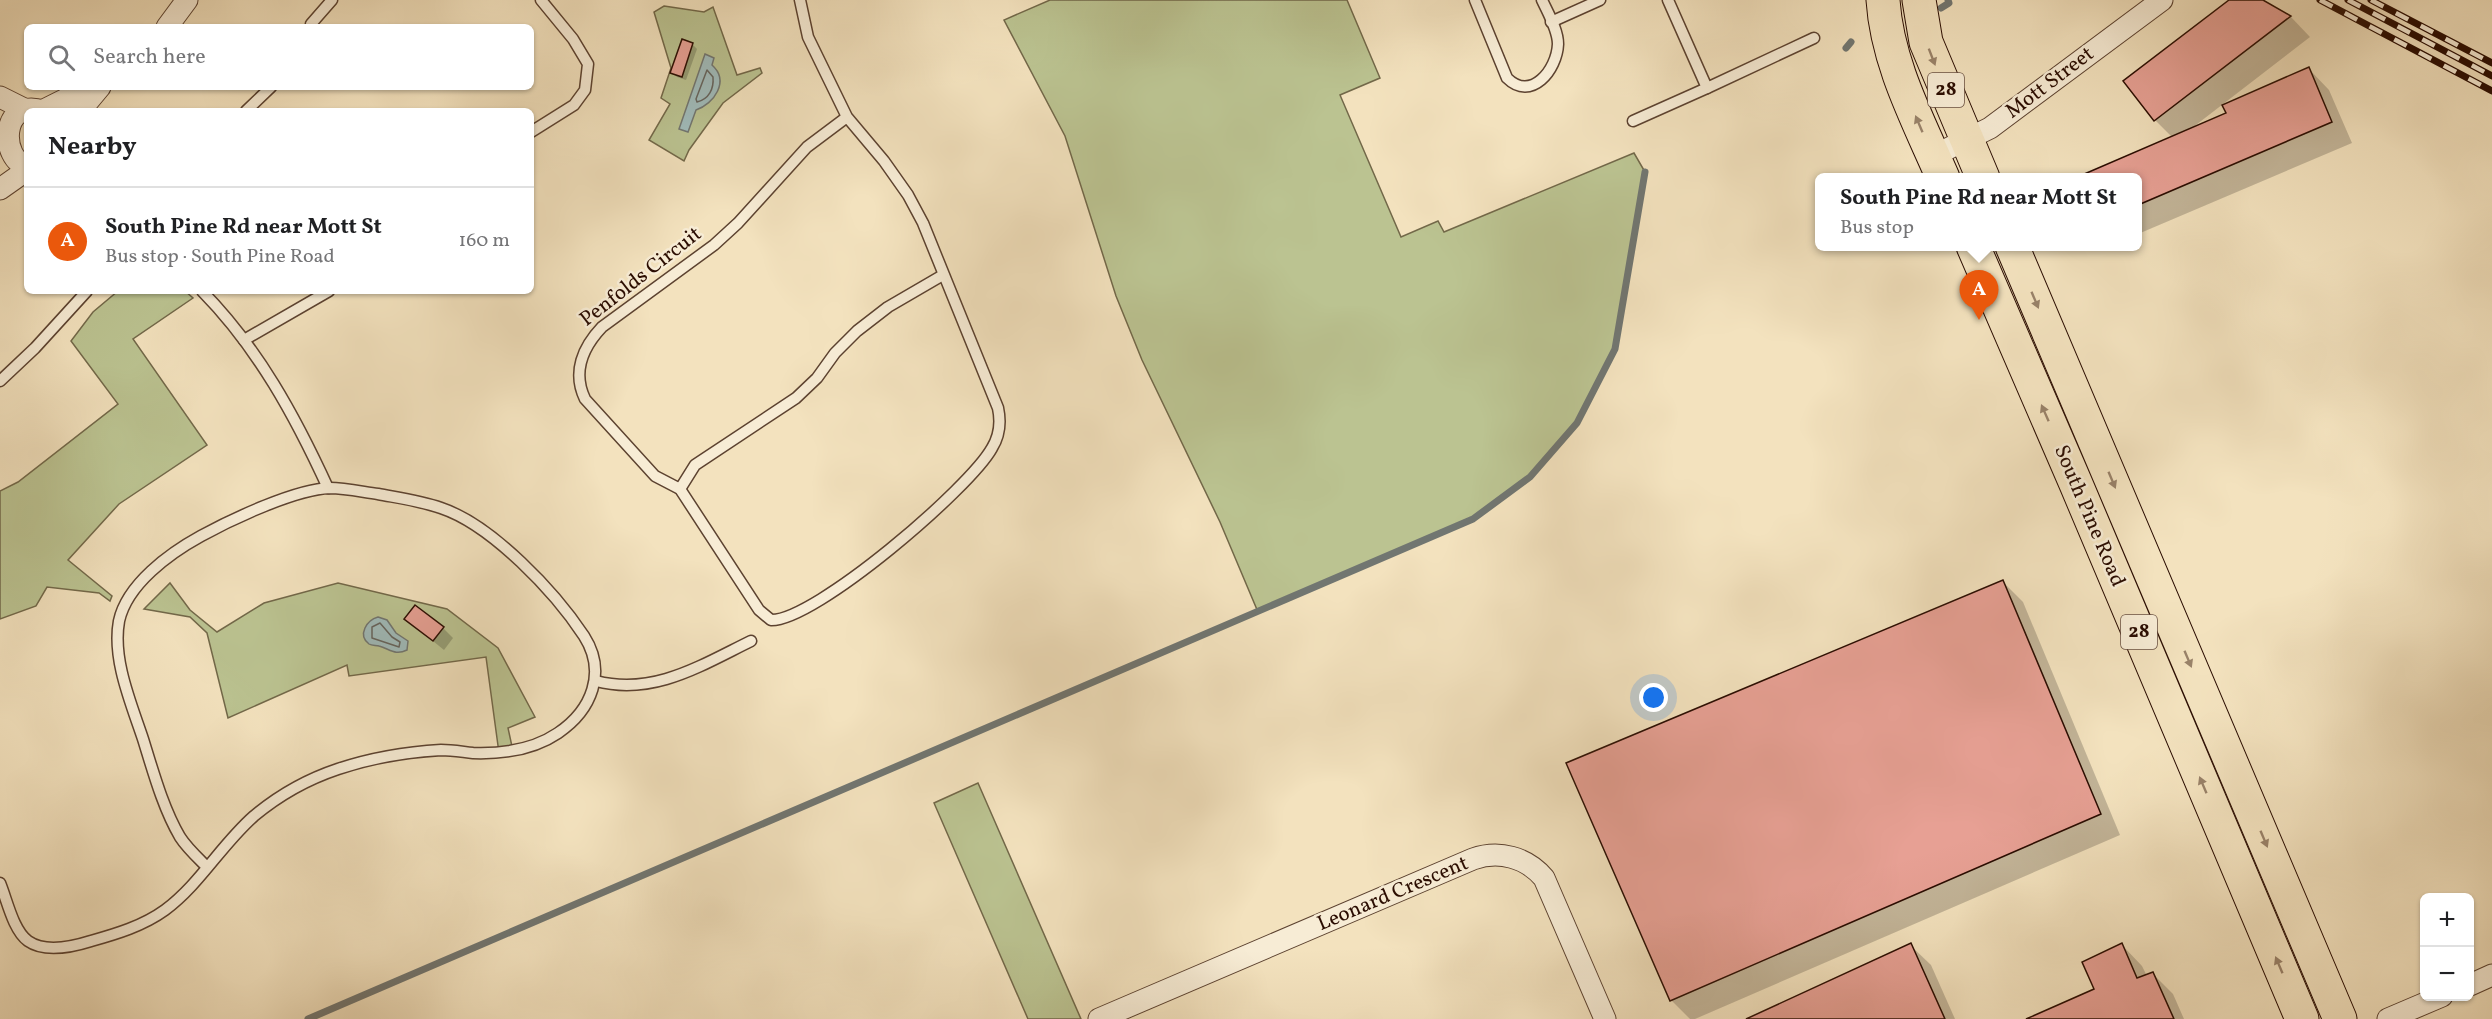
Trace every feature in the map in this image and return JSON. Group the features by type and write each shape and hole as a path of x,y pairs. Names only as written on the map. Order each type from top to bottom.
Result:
{"highway":[{"name":"28","path":"1883,0 1884,23 1892,57 1938,166"},
{"name":"28","path":"1919,0 1926,42 1981,173"},
{"name":"South Pine Road","path":"1975,251 2302,1019"},
{"name":"South Pine Road","path":"2014,251 2340,1019"}],"street":[{"path":"169,24 187,0"},
{"name":"Mott Street","path":"1938,166 1966,141 1990,128 2162,0"},
{"path":"41,108 83,90"},
{"path":"82,108 98,90"},
{"path":"0,97 30,108"},
{"path":"24,114 10,118 1,140 14,161 24,166"},
{"path":"0,189 24,170"},
{"name":"Leonard Crescent","path":"1099,1019 1473,859 1496,855 1521,860 1544,878 1605,1019"},
{"path":"2474,983 2492,975"},
{"path":"2388,1019 2430,1001"}],"lane":[{"path":"311,24 332,0"},
{"path":"534,130 574,105 585,90 588,64 573,39 541,0"},
{"name":"Penfolds Circuit","path":"800,0 808,37 847,117 884,161 908,195 923,223 998,408 1000,420 998,434 985,459 904,539 861,573 789,617 771,620 759,610 680,489 655,476 585,399 580,380 583,353 589,340 602,327 722,237 781,178 807,147 847,117"},
{"path":"1475,0 1507,78 1513,85 1526,88 1537,84 1546,76 1556,56 1558,42 1542,0"},
{"path":"1551,22 1600,0"},
{"path":"1668,0 1707,88"},
{"path":"1633,121 1814,38"},
{"path":"249,108 268,90"},
{"path":"680,489 695,465 796,398 817,378 835,353 857,331 888,307 944,275"},
{"path":"0,381 15,369 84,294"},
{"path":"205,294 244,339 278,389 305,438 328,488"},
{"path":"244,339 324,294"},
{"path":"0,883 23,936 31,943 42,947 64,948 125,931 162,912 185,893 255,815 295,788 338,769 392,755 444,750 508,753 537,744 559,733 589,702 596,681 596,662 586,640 559,601 507,550 485,532 443,508 413,500 328,488 251,511 196,538 163,561 145,579 124,607 119,621 120,659 151,766 182,840 207,867"},
{"path":"596,681 613,686 660,682 680,676 750,641"}],"green space":[{"path":"1050,0 1347,0 1380,78 1340,95 1401,237 1438,221 1444,232 1634,153 1645,172 1615,349 1577,423 1530,477 1473,519 1258,612 1220,522 1142,360 1116,296 1065,136 1004,20"},
{"path":"664,6 704,12 713,7 737,75 760,68 762,73 723,103 689,150 684,161 649,140 670,104 661,98 671,68 654,12"},
{"path":"114,294 188,294 193,298 133,339 207,445 119,504 68,560 112,596 110,601 99,593 47,587 36,606 0,619 0,491 18,482 118,404 71,341 93,312"},
{"path":"170,583 190,610 217,632 264,603 338,583 447,609 498,648 535,717 508,728 513,751 499,753 486,657 349,676 347,665 228,718 207,633 190,617 144,609"},
{"path":"978,783 1081,1019 1028,1019 934,803"}],"water":[{"path":"705,54 714,58 712,65 720,78 720,85 709,103 696,110 688,132 679,129"},
{"path":"378,617 387,620 396,633 408,641 407,650 396,652 370,645 365,640 364,632 367,624"}],"building":[{"path":"2229,0 2263,0 2291,16 2154,121 2123,81"},
{"path":"682,39 693,43 682,77 670,73"},
{"path":"2309,67 2332,122 2142,203 2142,173 2087,173 2226,113 2222,105"},
{"path":"2003,580 2101,814 1670,1001 1566,763"},
{"path":"415,605 444,627 433,641 404,619"},
{"path":"1911,943 1945,1019 1746,1019"},
{"path":"2122,943 2137,978 2153,972 2174,1019 2026,1019 2094,989 2082,962"}],"waterway":[{"path":"1941,8 1949,3 1948,0"},
{"path":"1846,48 1851,42"},
{"path":"308,1019 1473,519 1530,477 1577,423 1615,349 1645,172"}],"railway":[{"path":"2320,0 2492,91"},
{"path":"2348,0 2492,76"},
{"path":"2371,0 2492,63"}],"place":[{"name":"South Pine Rd near Mott St","path":"1979,320"}]}
